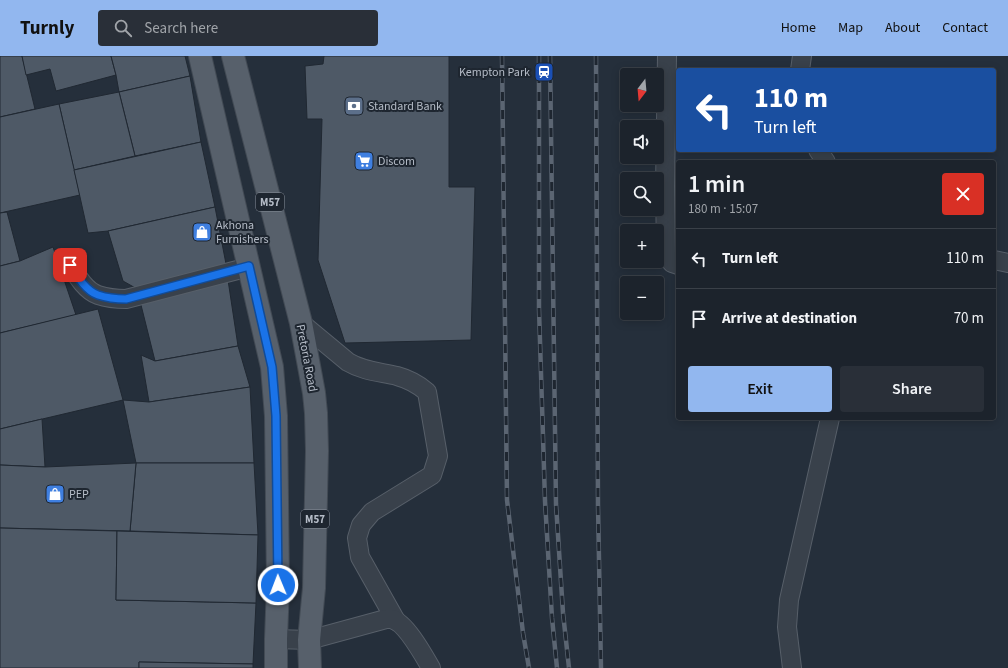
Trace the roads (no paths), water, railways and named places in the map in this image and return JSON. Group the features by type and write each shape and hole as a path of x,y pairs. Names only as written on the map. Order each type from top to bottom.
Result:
{"main road":[{"path":"200,56 272,367 275,409 278,585 276,668"},
{"name":"Pretoria Road","path":"233,56 300,323 314,394 316,413 316,451 314,588 309,640 310,668"}],"lane":[{"path":"666,56 664,186 666,255 672,263 676,264"},
{"path":"790,56 791,68"},
{"path":"800,68 802,56"},
{"path":"996,260 1008,263"},
{"path":"70,265 84,285 97,295 126,299 249,266"},
{"path":"300,323 348,362 356,366 412,381 427,392 438,456 432,475 372,512 361,525 357,538 360,557 396,621 415,640 431,668"},
{"path":"792,668 787,627 789,600 830,420"},
{"path":"276,639 309,640 386,619 396,621"}],"railway":[{"path":"502,56 507,500 523,633 529,668"},
{"path":"539,56 539,309 545,501 552,618 557,668"},
{"path":"550,56 556,504 563,613 569,668"},
{"path":"596,56 598,505 601,668"}],"place":[{"name":"Kempton Park","path":"544,72"},
{"name":"Standard Bank","path":"354,106"},
{"name":"Discom","path":"364,161"},
{"name":"Akhona Furnishers","path":"202,232"},
{"name":"PEP","path":"55,494"}]}
